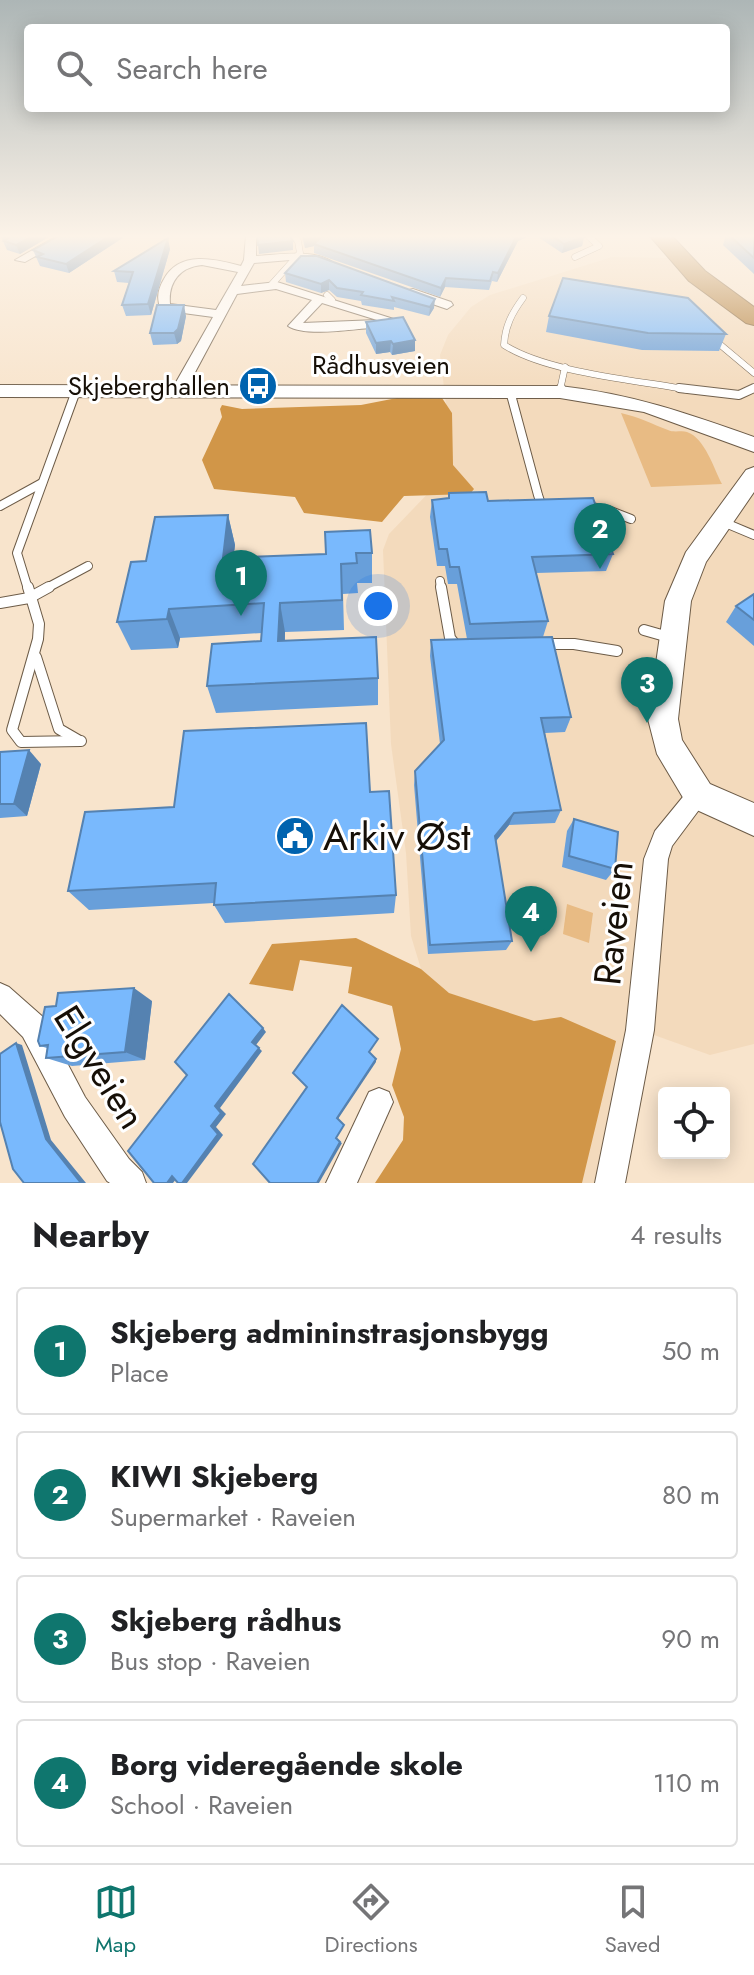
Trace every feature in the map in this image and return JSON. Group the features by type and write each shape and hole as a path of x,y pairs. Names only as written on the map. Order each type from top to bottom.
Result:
{"highway":[{"path":"716,290 754,318"}],"street":[{"path":"165,290 165,307 220,314"},
{"path":"178,391 233,291 237,290"},
{"path":"294,290 326,299 397,322 316,328 294,326 326,299"},
{"path":"407,290 447,305"},
{"name":"Rådhusveien","path":"0,391 560,392 605,397 650,407 754,445"},
{"path":"754,475 695,559 678,601 663,719 668,744 699,795 754,820"},
{"name":"Raveien","path":"610,1183 640,1030 656,859 663,839 699,795"},
{"name":"Elgveien","path":"0,996 33,1027 75,1107 118,1170 131,1183"},
{"path":"341,1183 368,1132 379,1102"}],"lane":[{"path":"523,298 509,317 504,345 518,354 565,367 721,395 739,395 754,388"},
{"path":"717,342 754,373"},
{"path":"560,392 565,367"},
{"path":"36,654 59,729 81,741 21,742 12,730 36,654 39,624 17,553 76,391"},
{"path":"510,391 542,507 557,507"},
{"path":"0,506 42,483"},
{"path":"571,506 608,510 631,519"},
{"path":"720,520 754,535"},
{"path":"0,603 29,598 88,566"},
{"path":"440,581 450,638 459,648 467,648"},
{"path":"644,630 672,638"},
{"path":"527,645 574,644 617,651"}],"shaded area":[{"path":"505,290 710,290 754,325 754,1044 710,1055 640,1030 610,1183 476,1183 479,1004 449,993 432,981 421,969 411,936 406,853 391,744 383,550 389,534 438,483 446,404 440,355 448,335 471,307 490,295"},
{"path":"402,397 442,398 452,413 453,465 474,489 470,494 404,496 382,522 304,513 295,497 214,489 202,460 222,417 222,405 242,409 361,405"},
{"path":"621,413 670,431 685,431 693,435 704,447 722,484 651,487"},
{"path":"567,904 593,913 589,943 563,934"},
{"path":"356,938 421,969 449,993 534,1021 561,1017 616,1041 582,1183 375,1183 403,1140 404,1117 392,1085 401,1049 392,1006 348,993 352,967 300,960 293,991 249,984 272,944"}],"building":[{"path":"127,290 152,290 148,304 122,305"},
{"path":"351,290 411,290 435,299 430,307 392,297 394,301 361,295 363,292"},
{"path":"559,290 639,290 688,298 726,334 648,333 549,316"},
{"path":"157,305 184,305 178,329 174,333 150,333"},
{"path":"403,317 415,340 376,343 366,322"},
{"path":"486,492 488,501 593,498 613,554 532,557 548,621 470,624 459,567 450,567 447,549 439,549 432,500 449,498 449,493"},
{"path":"228,515 223,558 326,554 325,532 370,530 372,553 356,553 357,563 341,564 342,600 280,603 278,641 376,637 378,678 207,686 212,644 261,641 264,603 169,609 167,619 117,622 131,562 146,561 155,517"},
{"path":"754,594 754,620 736,606"},
{"path":"552,637 571,717 541,718 561,810 514,813 495,836 512,941 430,945 415,771 444,740 431,640"},
{"name":"Arkiv Øst","path":"366,723 370,792 389,791 396,895 214,905 216,883 68,891 85,812 174,807 184,731"},
{"path":"29,750 14,804 0,804 0,752"},
{"path":"574,819 618,832 615,869 569,856"},
{"path":"134,988 125,1052 46,1058 48,1045 40,1046 38,1041 45,1007 56,1006 58,993"},
{"path":"229,994 263,1028 252,1042 259,1048 215,1106 221,1113 211,1126 218,1134 182,1183 172,1176 167,1183 154,1183 128,1151 187,1075 175,1062"},
{"path":"342,1005 378,1039 369,1052 376,1059 337,1118 344,1125 336,1138 340,1142 317,1183 270,1183 253,1164 307,1087 293,1073"},
{"path":"16,1043 46,1139 81,1183 24,1183 13,1169 0,1122 0,1054"}],"place":[{"name":"Skjeberghallen","path":"258,386"},
{"name":"KIWI Skjeberg","path":"600,569"},
{"name":"Skjeberg admininstrasjonsbygg","path":"241,616"},
{"name":"Skjeberg rådhus","path":"647,723"},
{"name":"Arkiv Øst","path":"295,836"},
{"name":"Borg videregående skole","path":"531,952"}]}
